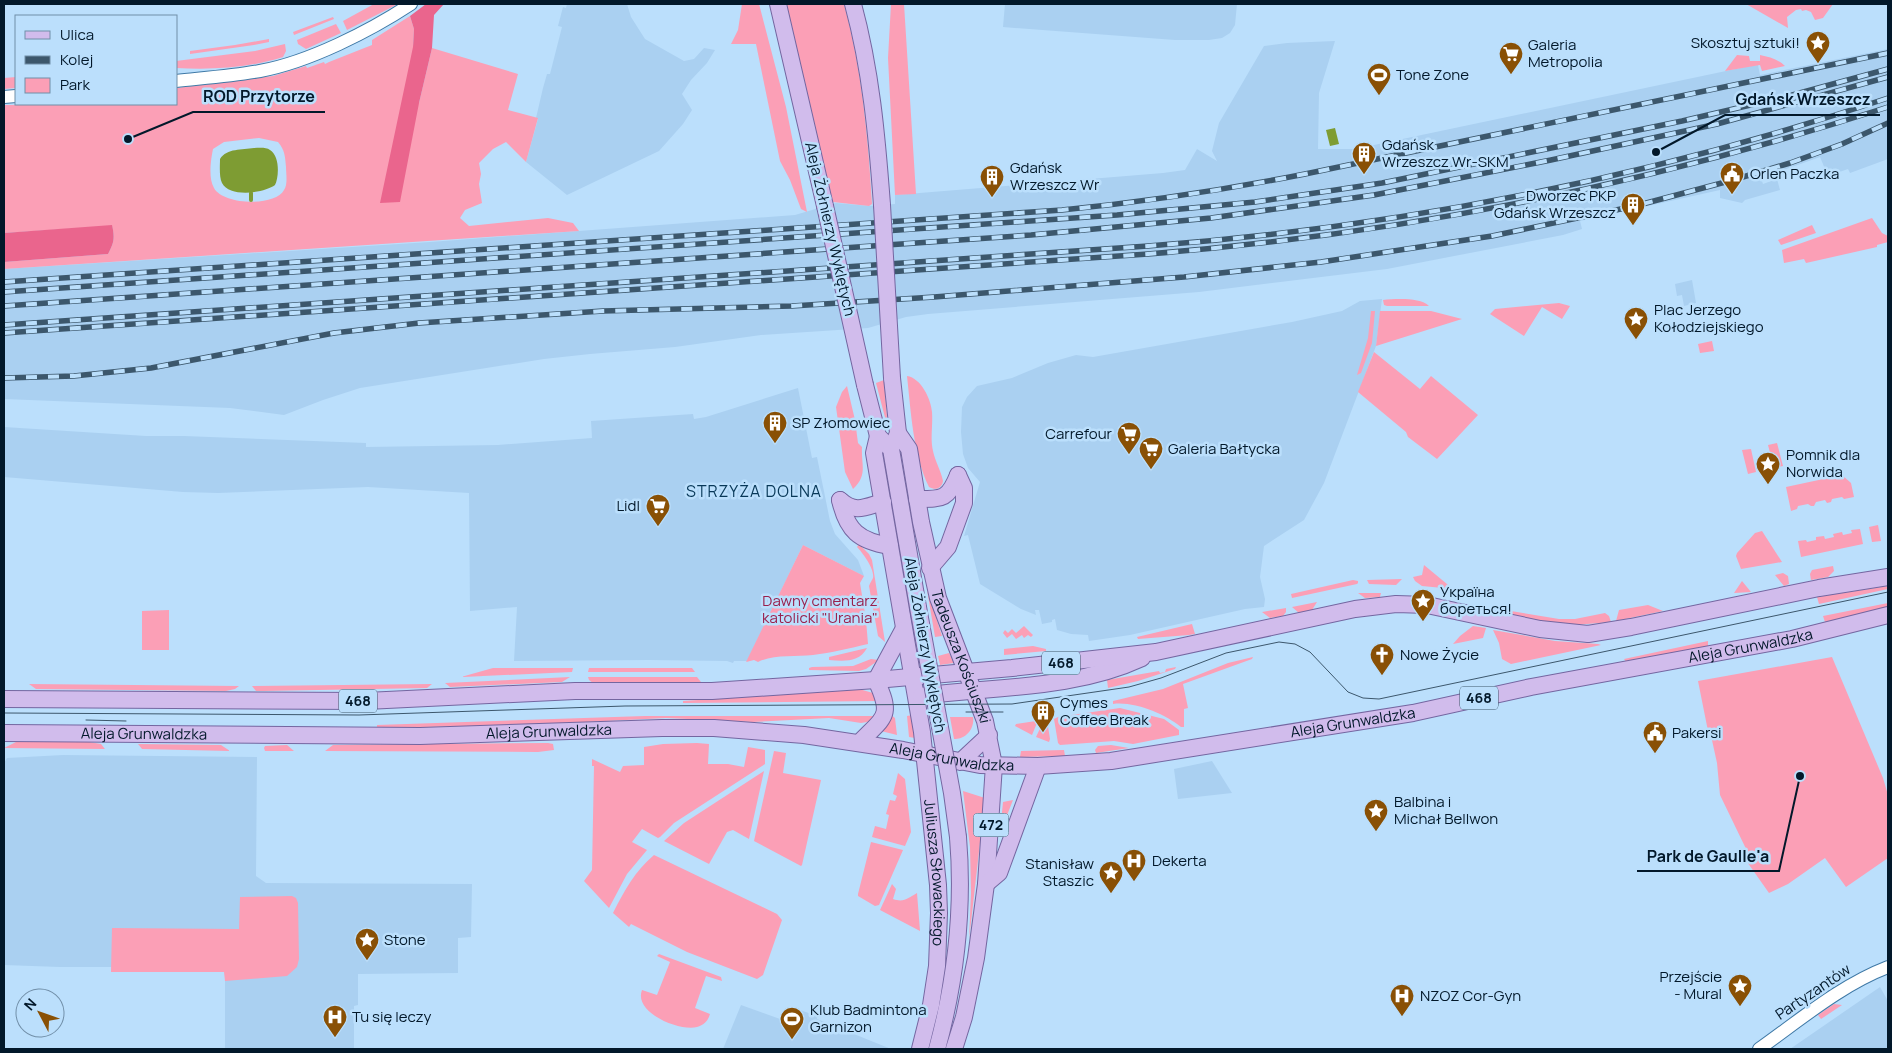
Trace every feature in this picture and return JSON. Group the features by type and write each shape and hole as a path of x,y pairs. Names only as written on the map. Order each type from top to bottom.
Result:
{"main road":[{"name":"Aleja Żołnierzy Wyklętych","path":"778,4 878,436"},
{"path":"853,4 862,38 874,111 882,205 892,378 898,433 891,449 878,436"},
{"name":"Tadeusza Kościuszki","path":"898,433 908,449 930,568 938,598 989,735"},
{"path":"878,436 874,453 916,696 974,692 1058,682 1119,669 1156,652"},
{"name":"Aleja Żołnierzy Wyklętych","path":"891,449 952,793 958,837 960,896 957,946 951,993 937,1049"},
{"path":"917,499 945,497 954,486 958,475 964,488 964,503 948,547 930,568"},
{"path":"883,502 857,510 847,506 840,500 844,518 855,533 873,543 890,546"},
{"name":"468","path":"4,699 366,701 575,691 712,691 876,680 1156,652 1356,609 1396,604 1428,606 1540,629 1588,634 1631,628 1819,588 1888,577"},
{"name":"Aleja Grunwaldzka","path":"4,733 420,736 714,728 804,735 925,754 960,762 994,766 1038,766 1111,761 1413,713 1539,686 1792,639 1888,615"},
{"path":"859,743 881,720 885,712 885,699 876,680 904,630"},
{"name":"Juliusza Słowackiego","path":"916,696 925,754 938,886 939,930 935,982 920,1049"},
{"path":"960,762 989,735"},
{"path":"989,735 994,766"},
{"name":"472","path":"954,1049 972,987 986,884 994,766"},
{"path":"986,884 999,873 1038,766"}],"street":[{"path":"178,81 262,71 294,61 341,42 383,21 411,4"},
{"name":"Partyzantów","path":"1759,1049 1842,990 1874,972 1888,967"}],"shaded area":[{"path":"426,4 444,4 434,15 432,48 419,103 400,202 380,203 413,47 414,29 410,16"},
{"path":"567,4 627,4 631,17 645,39 684,61 694,59 704,48 715,50 682,94 692,110 683,124 659,151 567,195 526,162 538,119 536,118 543,88 547,74 550,74 562,27 558,26 563,7 566,8"},
{"path":"1005,4 1237,4 1235,25 1230,33 1222,38 1175,40 1003,27"},
{"path":"1335,41 1319,93 1318,149 1355,149 1745,67 1758,65 1760,75 1888,49 1888,159 1850,173 1848,169 1828,176 1820,157 1761,178 1763,184 1777,179 1780,190 1745,200 1742,203 1720,198 1720,190 1580,221 1582,229 1563,235 1387,269 1199,292 928,314 906,317 868,328 761,335 675,347 544,359 360,388 284,415 230,408 4,399 4,269 430,242 795,215 836,203 869,206 895,204 895,195 1185,170 1197,149 1217,161 1212,151 1219,123 1264,46"},
{"path":"1335,128 1339,144 1330,146 1326,130"},
{"path":"254,148 268,149 276,157 278,172 275,185 256,192 247,193 232,191 226,188 220,178 220,159 231,151"},
{"path":"112,225 113,240 108,254 4,262 4,233"},
{"path":"1692,280 1696,303 1684,306 1682,295 1677,296 1675,284"},
{"name":"Galeria Bałtycka","path":"1382,299 1376,346 1324,483 1304,520 1264,546 1260,577 1265,599 1264,607 1245,609 1130,635 1089,641 1088,635 1071,634 1057,630 1055,619 1052,622 1042,624 1039,610 1035,610 1036,615 1021,609 980,584 968,535 964,536 980,482 968,468 963,454 961,432 962,407 967,397 977,386 1012,378 1048,363 1076,355 1093,357 1292,322 1342,311 1360,301"},
{"path":"798,388 812,458 817,457 830,521 835,534 858,560 864,576 803,545 747,661 734,661 733,663 727,661 649,660 514,661 517,607 470,611 469,493 368,487 218,493 183,492 4,477 4,427 146,436 366,443 366,447 498,445 592,438 591,421 693,414 694,419 706,417"},
{"path":"63,755 257,757 256,876 266,883 472,884 471,937 458,938 458,973 358,974 358,1005 354,1006 354,1049 225,1049 225,967 4,965 4,763 7,758"},
{"path":"1212,761 1232,793 1178,799 1174,769"},
{"path":"1880,987 1888,1001 1888,1049 1790,1049"},
{"path":"741,1005 794,1024 800,1010 817,1016 817,1019 891,1049 723,1049"}],"green space":[{"path":"374,4 398,4 347,30 343,21"},
{"path":"742,4 759,4 786,107 807,212 801,209 790,180 780,161 756,44 731,44 738,30"},
{"path":"786,4 844,4 860,78 872,204 869,206 833,202"},
{"path":"891,4 904,4 916,194 895,195 888,58"},
{"path":"1746,4 1833,4 1823,18 1815,20 1811,12 1802,11 1801,9 1796,10 1787,17 1788,28"},
{"path":"410,16 414,29 413,47 419,103 432,48 518,74 508,110 538,118 526,162 506,142 493,149 479,163 481,174 479,184 482,203 465,210 460,218 469,226 548,218 573,223 579,231 4,269 4,262 108,254 114,237 112,226 4,233 4,105 178,105 178,88 273,76 306,66 307,68 324,62 325,64 372,45 372,40","holes":["259,138 278,142 282,148 286,167 286,179 285,188 279,195 260,201 238,201 219,194 214,188 211,174 213,149 224,142"]},
{"path":"333,17 334,19 294,35 293,32"},
{"path":"336,24 341,33 306,49 298,44 297,40"},
{"path":"269,39 269,42 254,45 190,54 190,51"},
{"path":"285,44 286,51 283,57 257,64 203,69 178,68 178,61 255,51"},
{"path":"1737,55 1749,56 1750,61 1760,61 1760,55 1776,60 1785,66 1762,71 1760,65 1725,71"},
{"path":"15,77 15,88 4,89 4,78"},
{"path":"1872,218 1882,233 1888,236 1888,242 1877,245 1877,247 1806,263 1804,259 1784,263 1782,250"},
{"path":"1812,225 1816,233 1781,245 1778,240"},
{"path":"1383,300 1414,300 1429,306 1387,306 1384,305"},
{"path":"1559,303 1570,306 1562,319 1542,307 1524,336 1490,314 1495,309"},
{"path":"1371,311 1375,311 1372,343 1361,373 1357,375 1368,338"},
{"path":"1380,311 1431,311 1462,319 1376,346"},
{"path":"1712,341 1714,351 1700,353 1698,344"},
{"path":"1374,352 1420,389 1431,376 1478,415 1437,459 1408,437 1406,432 1358,392"},
{"path":"907,376 921,385 931,407 932,446 943,481 936,489 929,487 919,461"},
{"path":"884,380 888,429 876,383"},
{"path":"847,386 858,443 862,447 863,469 861,479 853,489 845,472 836,407 842,392"},
{"path":"1777,443 1783,466 1774,468 1768,445"},
{"path":"1751,449 1756,472 1748,474 1742,450"},
{"path":"1842,475 1851,483 1854,497 1832,499 1831,502 1827,503 1825,500 1816,502 1814,506 1808,504 1798,506 1797,509 1791,511 1786,487"},
{"path":"1878,525 1881,541 1872,542 1869,527"},
{"path":"1860,529 1863,544 1801,557 1798,541 1806,540 1807,542 1816,540 1816,537 1824,536 1825,539 1834,537 1833,534 1842,532 1843,535 1852,533 1851,530"},
{"path":"1762,531 1782,562 1741,569 1736,556 1737,553 1755,533"},
{"path":"859,544 872,560 885,642 878,636 869,586 873,578 872,570 857,547"},
{"name":"Dawny cmentarz katolicki \"Urania\"","path":"803,545 864,576 860,583 868,644 820,654 778,657 758,662 754,660 746,662"},
{"path":"1424,565 1453,589 1422,586 1415,581 1413,577 1422,575"},
{"path":"1833,566 1834,571 1828,577 1811,580 1810,574 1812,570"},
{"path":"1783,573 1788,576 1789,584 1784,586 1775,575"},
{"path":"1402,579 1396,585 1369,584 1367,580"},
{"path":"1353,580 1358,581 1358,583 1292,598 1291,594"},
{"path":"1742,581 1751,592 1734,593"},
{"path":"1888,586 1888,589 1819,604 1817,597"},
{"path":"927,590 942,636 935,637"},
{"path":"1358,593 1381,593 1380,597 1365,598"},
{"path":"1317,602 1312,610 1299,613 1292,607"},
{"path":"1888,603 1888,607 1825,622 1823,616"},
{"path":"1648,605 1663,611 1616,621 1619,610"},
{"path":"1286,608 1283,616 1270,618 1262,612"},
{"path":"1499,609 1559,619 1575,619 1605,613 1609,616 1611,622 1575,625 1544,622 1497,613"},
{"path":"169,610 169,650 142,650 142,611"},
{"path":"1192,624 1195,634 1138,639 1137,637"},
{"path":"1024,626 1033,635 1031,637 1028,635 1024,638 1022,635 1016,639 1012,634 1007,638 1003,633 1005,630 1008,633 1012,629 1016,633"},
{"path":"1473,626 1486,628 1483,638 1453,644 1460,636"},
{"path":"1493,630 1555,641 1601,645 1511,664 1502,659 1499,643"},
{"path":"1708,641 1708,646 1627,663 1624,659"},
{"path":"1033,646 1046,649 1046,651 1004,655 1004,649"},
{"path":"867,648 864,653 855,659 845,661 829,660 829,657"},
{"path":"949,653 954,663 940,665 938,656"},
{"path":"1253,657 1252,659 1183,684 1188,708 1184,709 1184,727 1140,707 1130,704 1113,704 1113,701 1163,689 1228,663"},
{"path":"1832,657 1883,778 1888,795 1888,858 1846,887 1825,858 1788,884 1769,893 1745,859 1749,855 1720,795 1717,763 1710,731 1708,731 1698,681"},
{"path":"871,659 879,660 866,669 859,671 809,670 812,667 853,666"},
{"path":"1176,667 1175,669 1138,681 1108,688 1107,680 1159,671 1160,673 1165,672 1166,669"},
{"path":"493,668 573,668 572,672 461,677"},
{"path":"589,668 692,668 695,672 588,672"},
{"path":"570,677 562,682 450,687 445,683"},
{"path":"588,677 697,677 701,682 593,683"},
{"path":"29,684 239,686 226,691 36,689"},
{"path":"432,684 427,688 264,691 256,691 252,686"},
{"path":"859,689 873,693 879,701 683,703 683,701"},
{"path":"1120,708 1164,719 1179,730 1179,735 1133,744 1114,741 1060,745 1058,743 1054,719"},
{"path":"891,715 895,718 897,735 881,731"},
{"path":"912,715 915,738 909,737 907,716"},
{"path":"645,716 876,716 867,722 861,723 829,718 752,722 666,718 525,725 377,728 377,725"},
{"path":"950,717 973,717 973,725 962,738 954,739"},
{"path":"1044,720 1047,720 1049,742 1036,737"},
{"path":"1036,721 1037,723 1032,735 1015,726 1016,724"},
{"path":"16,742 89,742 101,744 105,749 4,748"},
{"path":"138,744 221,745 230,751 142,749"},
{"path":"553,744 554,750 538,752 325,751 333,745"},
{"path":"663,744 709,744 708,764 728,764 744,767 748,747 765,750 765,764 674,823 660,837 658,838 642,829 632,842 647,850 627,874 609,908 584,881 592,870 594,766 592,766 592,759 620,772 623,766 644,765 644,747"},
{"path":"287,745 294,751 265,751 264,748 265,746"},
{"path":"1111,745 1129,748 1096,753 1095,750 1098,746"},
{"path":"1064,750 1065,756 1020,757 1021,751"},
{"path":"774,751 786,753 783,773 821,780 801,866 754,841"},
{"path":"764,771 749,839 733,830 727,832 709,864 664,841 684,823"},
{"path":"898,773 905,779 911,832 905,846 872,837 875,826 886,829 889,815 886,814 890,800 895,801 897,796 893,794"},
{"path":"963,791 985,798 969,940 970,847"},
{"path":"1013,800 1000,833 1003,802"},
{"path":"871,842 903,850 879,905 875,906 858,896"},
{"path":"654,855 777,914 782,920 763,975 757,979 687,952 631,924 629,927 613,913 630,882"},
{"path":"892,884 896,889 893,899 903,900 917,893 920,931 880,910"},
{"path":"292,896 296,898 298,903 299,959 297,967 287,976 225,981 224,972 111,972 112,928 239,929 240,897"},
{"path":"659,954 721,977 722,981 706,976 695,1008 710,1014 707,1021 702,1025 690,1028 670,1024 651,1013 645,1006 641,998 642,990 657,995 670,962 657,956"},
{"path":"1834,1004 1842,1005 1821,1019 1818,1015"}],"waterway":[{"path":"251,193 251,200"}],"tram line":[{"path":"4,713 359,715 625,706 1012,704 1129,687 1161,678 1226,653 1279,642 1295,644 1310,652 1348,692 1363,698 1379,699 1888,592"},
{"path":"966,712 1003,712"},
{"path":"86,720 126,721"}],"railway":[{"path":"4,282 1062,210 1123,203 1305,174 1888,53"},
{"path":"4,292 1117,215 1255,202 1382,183 1682,121 1785,97 1888,69"},
{"path":"4,306 1031,235 1211,218 1374,195 1551,160 1717,124 1888,77"},
{"path":"4,325 1148,246 1336,226 1430,212 1615,175 1798,127 1888,98"},
{"path":"4,333 1148,254 1337,234 1430,219 1614,183 1797,135 1888,107"},
{"path":"4,378 74,376 151,368 334,333 419,323 603,311 792,306 934,297 1184,277 1321,262 1492,236 1635,206 1790,163 1842,144 1888,123"}],"place":[{"name":"Skosztuj sztuki!","path":"1818,64"},
{"name":"Galeria Metropolia","path":"1511,75"},
{"name":"Tone Zone","path":"1379,96"},
{"name":"ROD Przytorze","path":"128,139"},
{"name":"Gdańsk Wrzeszcz","path":"1656,152"},
{"name":"Gdańsk Wrzeszcz Wr-SKM","path":"1364,175"},
{"name":"Orlen Paczka","path":"1732,195"},
{"name":"Gdańsk Wrzeszcz Wr","path":"992,198"},
{"name":"Dworzec PKP Gdańsk Wrzeszcz","path":"1633,226"},
{"name":"Plac Jerzego Kołodziejskiego","path":"1636,340"},
{"name":"SP Złomowiec","path":"775,444"},
{"name":"Carrefour","path":"1129,455"},
{"name":"Galeria Bałtycka","path":"1151,470"},
{"name":"Pomnik dla Norwida","path":"1768,485"},
{"name":"Lidl","path":"658,527"},
{"name":"Україна бореться!","path":"1423,622"},
{"name":"Nowe Życie","path":"1382,676"},
{"name":"Cymes Coffee Break","path":"1043,733"},
{"name":"Pakersi","path":"1655,754"},
{"name":"Park de Gaulle'a","path":"1800,776"},
{"name":"Balbina i Michał Bellwon","path":"1376,832"},
{"name":"Dekerta","path":"1134,882"},
{"name":"Stanisław Staszic","path":"1111,894"},
{"name":"Stone","path":"367,961"},
{"name":"Przejście - Mural","path":"1740,1007"},
{"name":"NZOZ Cor-Gyn","path":"1402,1017"},
{"name":"Tu się leczy","path":"335,1038"},
{"name":"Klub Badmintona Garnizon","path":"792,1040"}],"district":[{"name":"STRZYŻA DOLNA","path":"754,491"}]}
